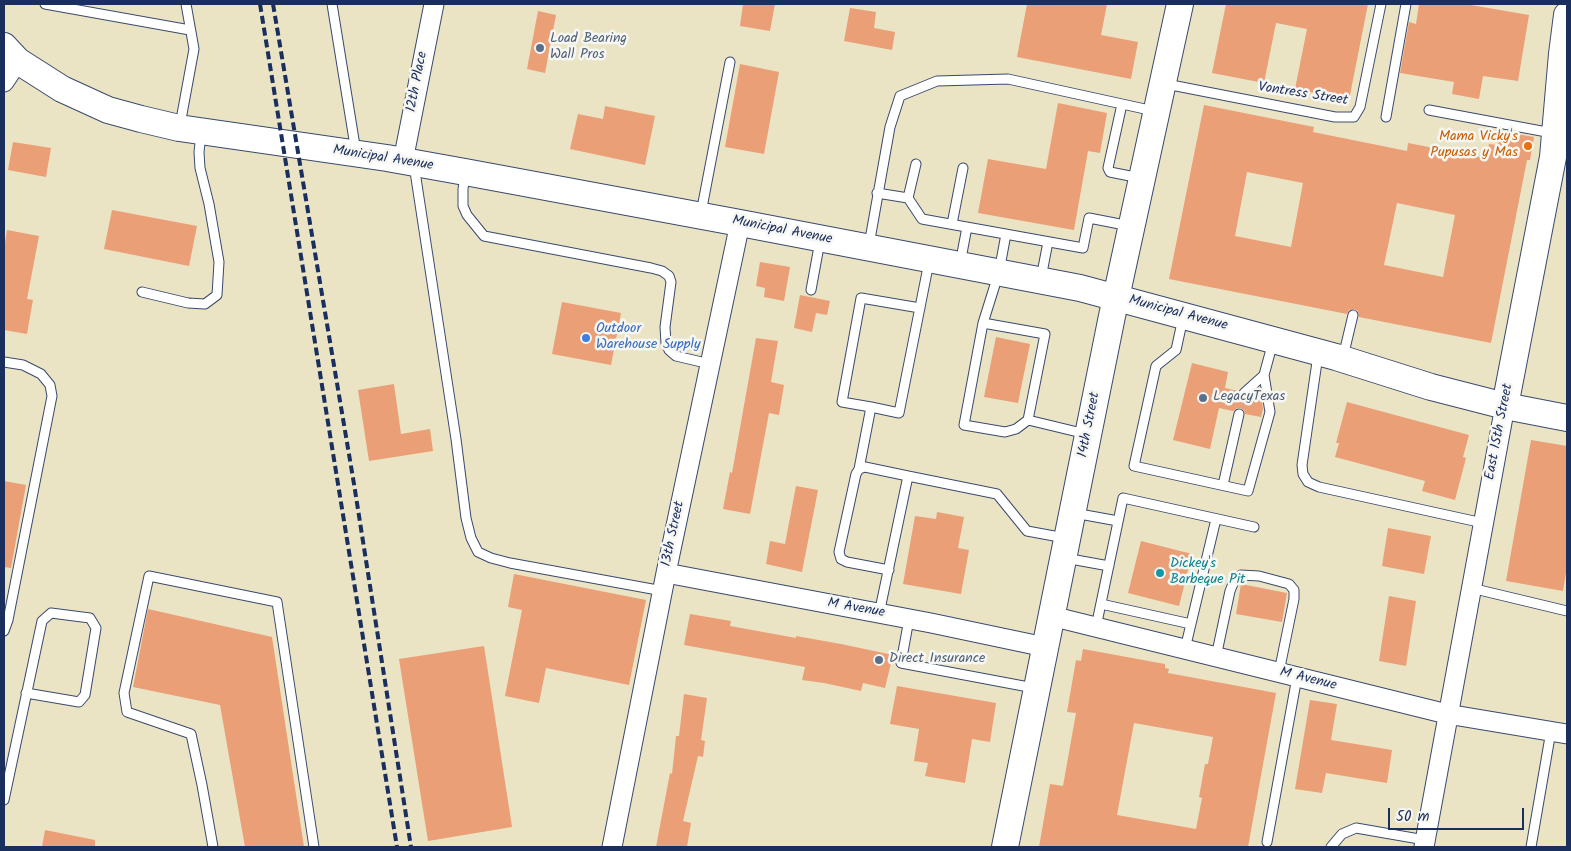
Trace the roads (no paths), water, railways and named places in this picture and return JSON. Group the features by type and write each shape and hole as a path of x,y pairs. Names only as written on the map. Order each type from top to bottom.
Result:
{"main road":[{"name":"14th Street","path":"1004,847 1116,297 1180,4"},
{"name":"East 15th Street","path":"1505,406 1553,157 1567,15"},
{"name":"Municipal Avenue","path":"11,54 62,89 108,110 190,130 465,172 740,222 1080,288 1331,356 1431,387 1505,406 1567,418"}],"street":[{"name":"12th Place","path":"408,162 434,4"},
{"path":"4,82 11,54"},
{"name":"13th Street","path":"612,847 664,582 740,222"},
{"name":"East 15th Street","path":"1424,844 1505,406"},
{"name":"M Avenue","path":"664,582 909,619 1045,647"},
{"name":"M Avenue","path":"1051,616 1447,714 1559,733"}],"lane":[{"path":"45,4 190,30"},
{"path":"142,292 188,303 205,304 217,295 219,262 209,204 200,168 199,152 190,130 194,49 186,4"},
{"path":"332,4 356,154"},
{"name":"Vontress Street","path":"1163,83 1335,117 1354,117 1360,107 1381,4"},
{"path":"1386,117 1406,4"},
{"path":"700,215 730,62"},
{"path":"869,247 890,127 900,96 937,81 1008,79 1157,112"},
{"path":"1122,104 1108,168 1110,172 1142,178"},
{"path":"1429,110 1555,134"},
{"path":"408,162 456,439 466,518 471,538 478,552 510,563 664,582"},
{"path":"908,198 916,164"},
{"path":"952,224 963,168"},
{"path":"465,172 462,188 463,206 467,215 484,236 651,268 662,271 669,276 671,282 665,327 666,343 669,350 676,356 710,364"},
{"path":"877,193 908,198 922,218 1083,248 1089,218 1132,226"},
{"path":"960,265 967,227"},
{"path":"983,323 1045,334 1028,420 1016,430 1005,432 964,425 983,323 999,272 1006,234"},
{"path":"811,290 821,238"},
{"path":"1041,281 1048,242"},
{"path":"920,308 861,298 842,402 899,413 920,308 929,259"},
{"path":"1353,315 1331,356 1302,465 1303,474 1308,482 1319,487 1483,523"},
{"path":"1184,316 1176,350 1156,366 1134,466 1248,491 1270,412 1264,375 1273,340"},
{"path":"4,362 23,365 41,374 50,385 52,396 7,606 8,620 4,631"},
{"path":"1244,393 1264,375"},
{"path":"871,408 859,469 856,474 839,552 841,559 847,562 888,570"},
{"path":"1223,485 1239,414"},
{"path":"1028,420 1088,434"},
{"path":"859,469 865,468 997,494 1027,531 1109,566"},
{"path":"879,614 908,476"},
{"path":"1096,627 1123,498 1254,527"},
{"path":"1072,513 1118,521"},
{"path":"1185,649 1216,519"},
{"path":"1216,657 1230,591 1236,579 1241,575 1259,576 1289,584 1294,590 1294,599 1279,672"},
{"path":"213,847 202,785 190,734 127,712 124,693 148,576 277,602 314,847"},
{"path":"1471,588 1567,612"},
{"path":"1101,604 1191,624"},
{"path":"4,800 26,692 42,621 51,613 90,618 96,628 85,695 80,702 26,692"},
{"path":"909,619 901,663 1037,688"},
{"path":"1267,842 1297,677"},
{"path":"1531,847 1559,733"},
{"path":"1331,847 1342,834 1356,828 1424,844"}],"railway":[{"path":"260,4 397,847"},
{"path":"273,4 354,484 411,847"}],"place":[{"name":"Load Bearing Wall Pros","path":"540,48"},
{"name":"Mama Vicky's Pupusas y Mas","path":"1528,146"},
{"name":"Outdoor Warehouse Supply","path":"586,338"},
{"name":"LegacyTexas","path":"1203,398"},
{"name":"Dickey's Barbeque Pit","path":"1160,573"},
{"name":"Direct Insurance","path":"879,660"}]}
